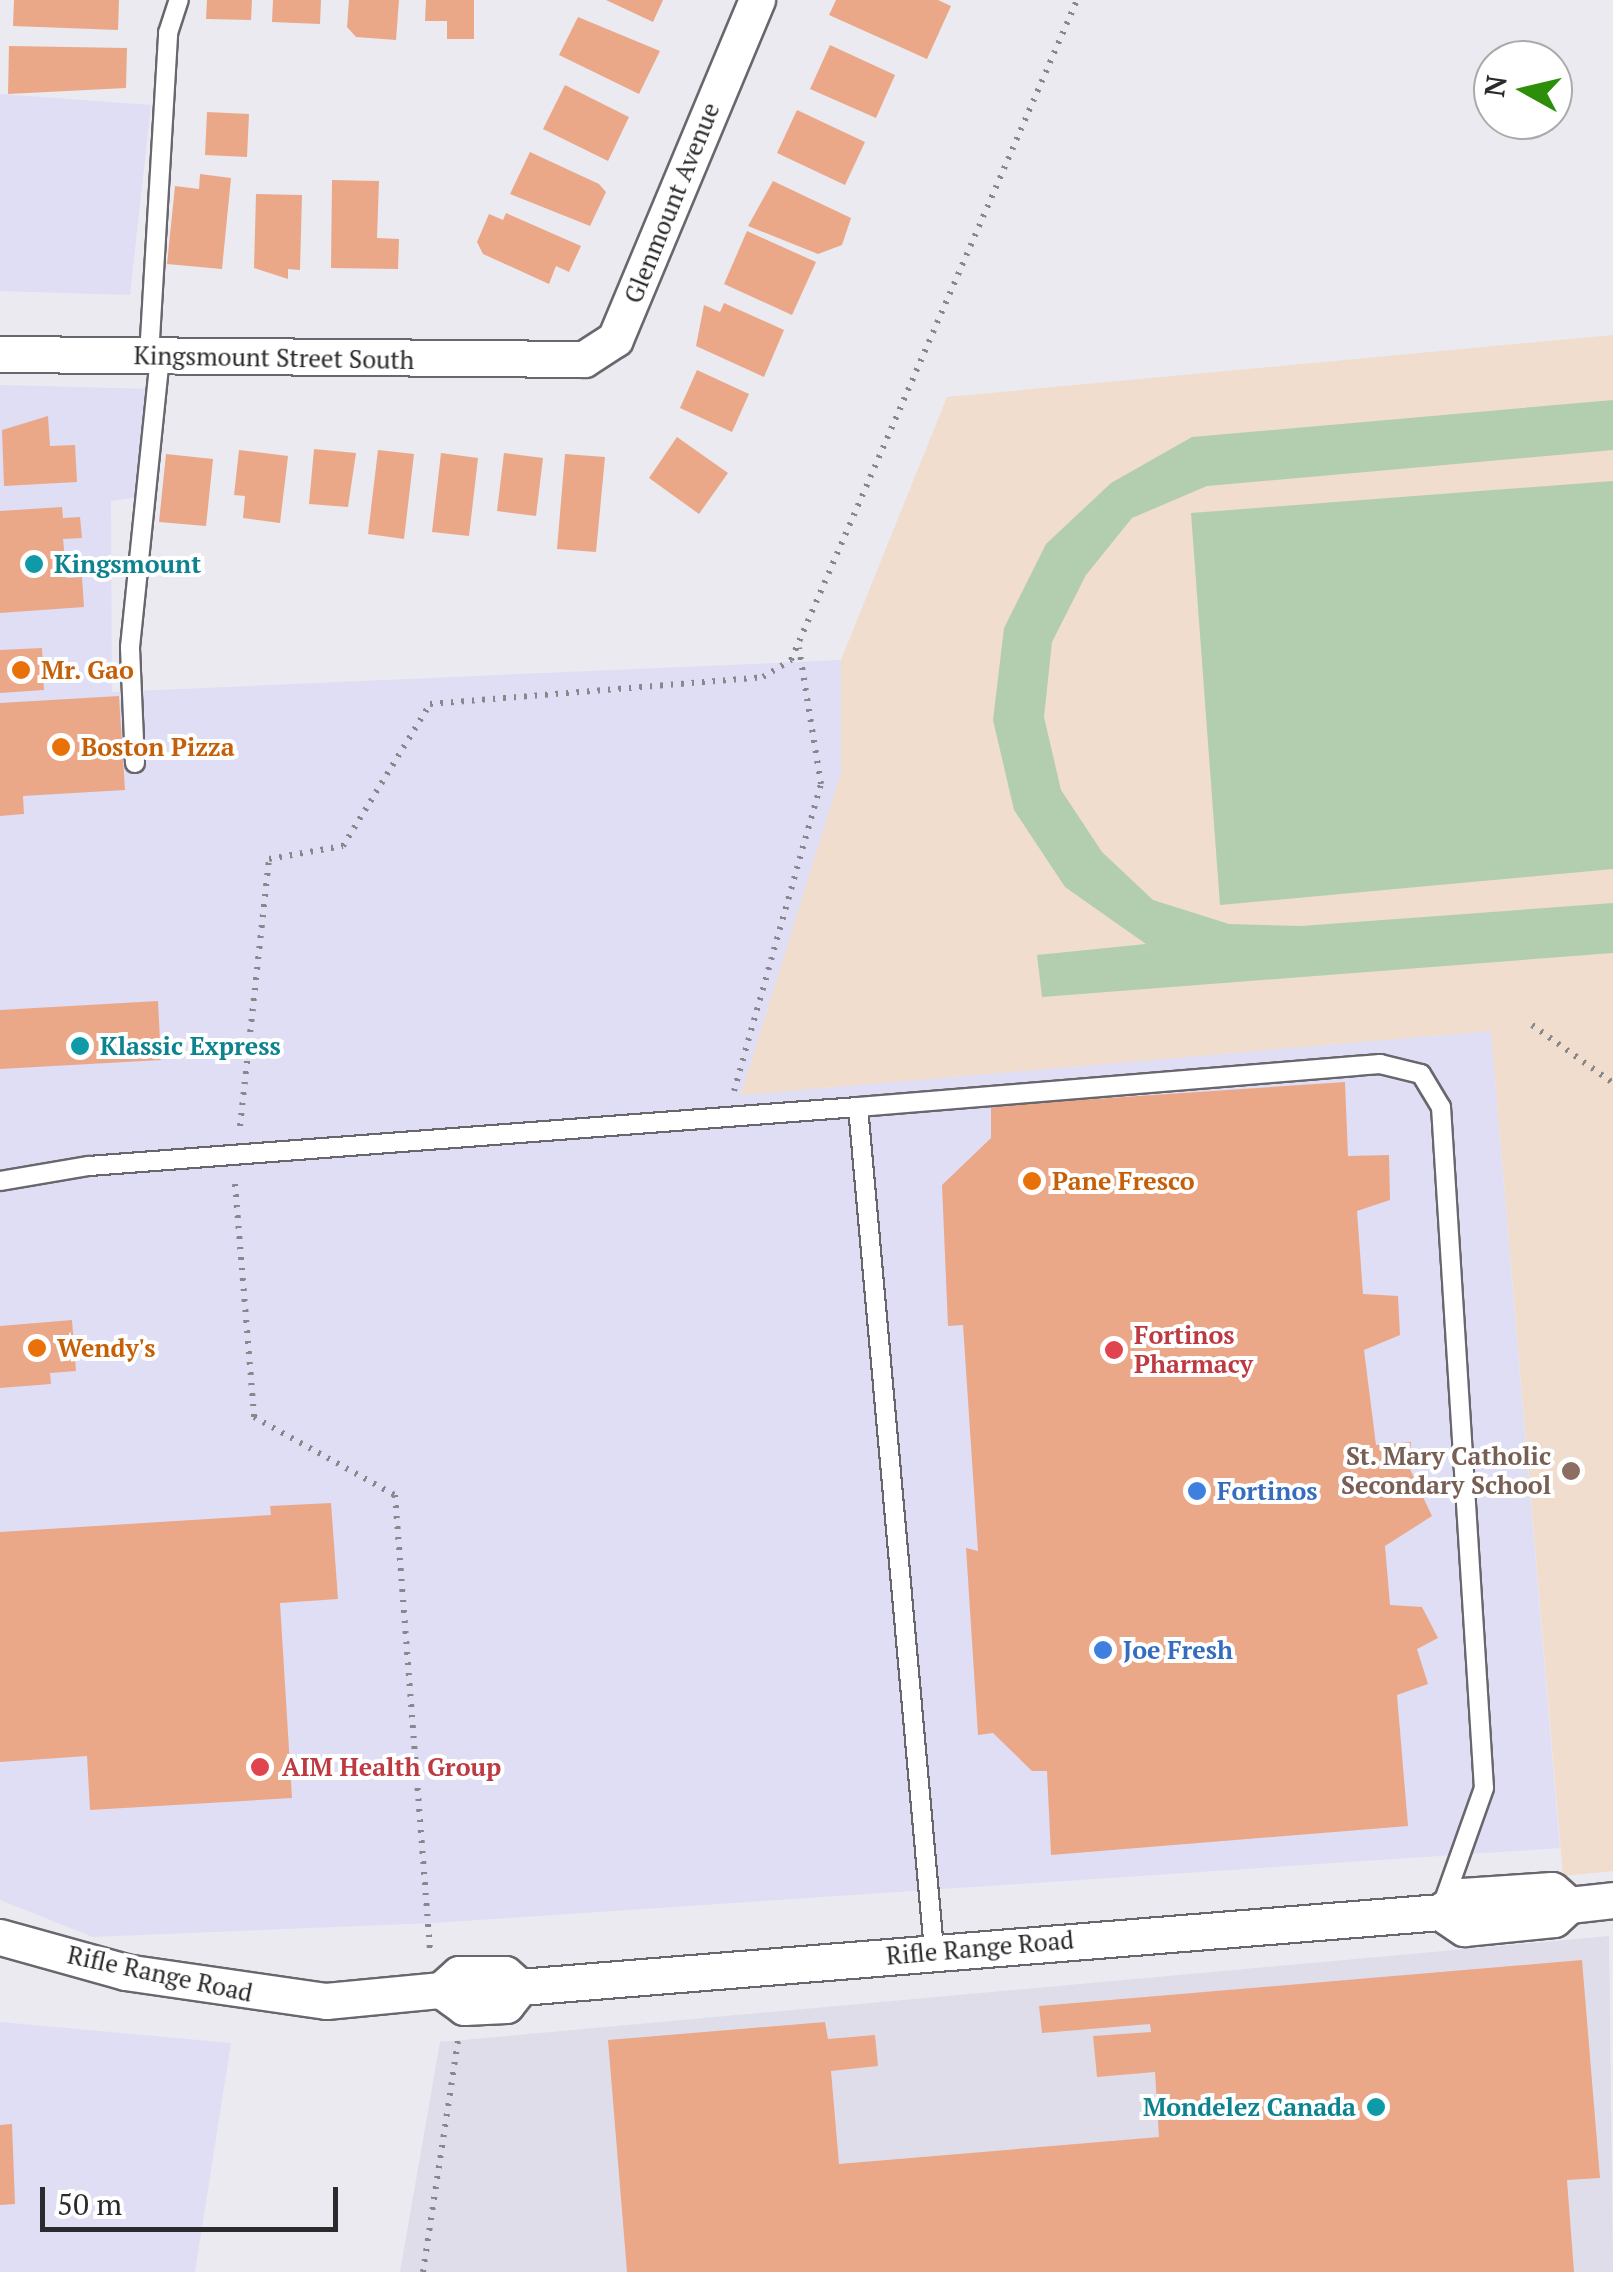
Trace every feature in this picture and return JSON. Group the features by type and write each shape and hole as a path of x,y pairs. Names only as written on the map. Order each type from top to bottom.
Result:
{"street":[{"name":"Glenmount Avenue","path":"548,363 584,359 615,339 757,0"},
{"name":"Kingsmount Street South","path":"0,354 548,363"},
{"name":"Rifle Range Road","path":"0,1937 228,1992 326,2000 441,1990 459,1974 505,1974 520,1987 1440,1912 1462,1896 1552,1890 1569,1905 1613,1900"}],"lane":[{"path":"135,762 130,647 155,356 168,33 179,0"},
{"path":"0,1182 89,1166 1380,1064 1420,1074 1440,1107 1484,1788 1440,1912"},
{"path":"858,1107 934,1951"}],"path":[{"path":"240,1130 269,859 342,846 430,704 763,677 799,647 1077,0"},
{"path":"732,1117 821,784 799,647"},
{"path":"1532,1026 1613,1083"},
{"path":"235,1180 254,1417 385,1482 395,1495 431,1956 460,2032 423,2272"}],"shaded area":[{"path":"0,94 151,105 130,295 0,291"},
{"name":"St. Mary Catholic Secondary School","path":"1613,335 1613,1871 1563,1876 1491,1031 741,1095 841,773 841,660 947,397"},
{"path":"0,385 153,389 148,496 111,501 112,692 841,660 841,773 741,1095 1491,1031 1560,1848 433,1923 93,1937 0,1900"},
{"name":"Mondelez Canada","path":"1609,1936 1613,2272 400,2272 440,2042"},
{"path":"0,2022 231,2043 195,2272 0,2272"}],"green space":[{"path":"1613,400 1613,450 1207,486 1132,518 1086,575 1052,642 1044,717 1061,790 1102,852 1153,900 1229,924 1301,926 1613,903 1613,953 1042,997 1037,955 1146,944 1065,887 1014,810 993,720 1004,628 1046,544 1111,483 1192,437"},
{"path":"1613,481 1613,869 1220,905 1191,513"}],"building":[{"path":"14,0 119,0 118,30 13,26"},
{"path":"207,0 252,0 251,20 206,19"},
{"path":"273,0 321,0 320,24 272,22"},
{"path":"349,0 399,0 396,40 356,37 347,27"},
{"path":"426,0 474,0 474,39 447,39 447,21 425,21"},
{"path":"606,0 663,0 653,22"},
{"path":"836,0 938,0 951,6 927,59 829,15"},
{"path":"578,17 660,51 639,94 559,55"},
{"path":"830,45 895,75 876,118 810,89"},
{"path":"9,46 127,48 126,88 8,94"},
{"path":"565,85 629,117 608,161 543,129"},
{"path":"797,110 865,142 845,185 777,153"},
{"path":"207,112 249,114 247,157 205,155"},
{"path":"530,152 599,184 606,192 590,226 510,194"},
{"path":"200,174 231,178 222,269 167,264 175,186 199,189"},
{"path":"332,180 379,181 377,238 399,239 398,269 331,268"},
{"path":"773,181 851,218 842,245 818,254 748,226"},
{"path":"256,194 302,195 300,270 288,269 288,279 254,268"},
{"path":"506,213 581,246 569,272 556,266 549,284 483,254 477,242 489,214 503,220"},
{"path":"747,231 816,262 792,315 724,284"},
{"path":"724,303 784,330 764,377 696,346 704,305 720,312"},
{"path":"697,370 749,394 732,432 680,408"},
{"path":"48,416 50,446 75,445 77,482 4,486 2,430"},
{"path":"677,437 728,473 699,514 649,478"},
{"path":"314,449 356,453 348,507 309,504"},
{"path":"239,450 288,456 280,523 243,518 245,496 234,495"},
{"path":"378,450 414,454 404,539 368,534"},
{"path":"441,453 478,458 469,536 432,532"},
{"path":"504,453 543,458 536,516 497,511"},
{"path":"166,454 213,459 206,526 159,522"},
{"path":"565,454 605,457 596,552 557,549"},
{"name":"Kingsmount","path":"62,507 63,518 80,517 82,538 63,539 67,578 82,577 84,607 0,613 0,511"},
{"name":"Mr. Gao","path":"42,648 44,690 0,693 0,650"},
{"name":"Boston Pizza","path":"119,696 125,790 23,796 24,814 0,816 0,703"},
{"name":"Klassic Express","path":"158,1001 161,1060 0,1069 0,1010"},
{"name":"Fortinos","path":"1345,1082 1348,1156 1389,1155 1390,1200 1357,1211 1363,1294 1398,1296 1400,1335 1364,1350 1376,1445 1411,1442 1409,1467 1432,1516 1385,1546 1390,1605 1422,1607 1438,1638 1417,1649 1428,1684 1397,1695 1408,1826 1051,1855 1047,1771 1032,1771 993,1733 978,1735 966,1548 978,1551 963,1325 948,1326 942,1185 991,1138 991,1106"},
{"name":"Wendy's","path":"72,1320 76,1371 50,1373 51,1384 0,1388 0,1326"},
{"path":"331,1503 338,1599 280,1603 292,1798 90,1810 87,1756 0,1762 0,1532 271,1515 270,1506"},
{"name":"Mondelez Canada","path":"1582,1960 1600,2178 1567,2180 1574,2272 627,2272 608,2040 825,2022 828,2039 875,2035 878,2066 831,2071 839,2164 1159,2137 1155,2072 1097,2077 1093,2036 1151,2032 1150,2024 1042,2033 1039,2006"},
{"path":"12,2124 15,2204 0,2205 0,2125"}],"place":[{"name":"Kingsmount","path":"34,564"},
{"name":"Mr. Gao","path":"21,670"},
{"name":"Boston Pizza","path":"61,747"},
{"name":"Klassic Express","path":"80,1046"},
{"name":"Pane Fresco","path":"1032,1181"},
{"name":"Wendy's","path":"37,1348"},
{"name":"Fortinos Pharmacy","path":"1114,1350"},
{"name":"St. Mary Catholic Secondary School","path":"1571,1471"},
{"name":"Fortinos","path":"1197,1491"},
{"name":"Joe Fresh","path":"1103,1650"},
{"name":"AIM Health Group","path":"260,1767"},
{"name":"Mondelez Canada","path":"1376,2107"}]}
